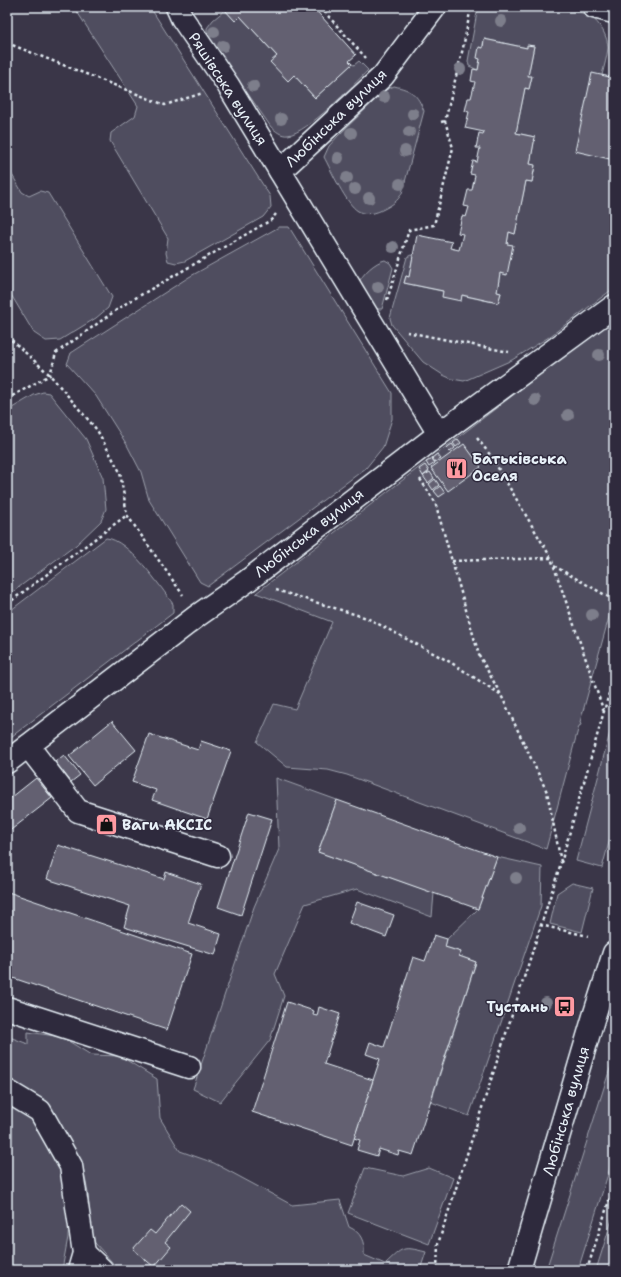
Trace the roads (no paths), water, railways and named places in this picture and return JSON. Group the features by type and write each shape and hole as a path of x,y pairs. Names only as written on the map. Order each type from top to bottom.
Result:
{"main road":[{"name":"Ряшівська вулиця","path":"177,7 182,18 228,85 439,434"},
{"name":"Любінська вулиця","path":"280,171 383,76 435,7"},
{"path":"594,7 614,12"},
{"name":"Любінська вулиця","path":"7,762 197,616 246,582 406,458 614,306"},
{"path":"28,746 78,811 218,856"},
{"name":"Любінська вулиця","path":"519,1270 614,953"},
{"path":"7,1008 189,1067"},
{"path":"7,1091 40,1111 71,1166 81,1261 102,1270"}],"place":[{"name":"Батьківська Оселя","path":"456,468"},
{"name":"Ваги АКСІС","path":"107,825"},
{"name":"Тустань","path":"564,1007"}]}
